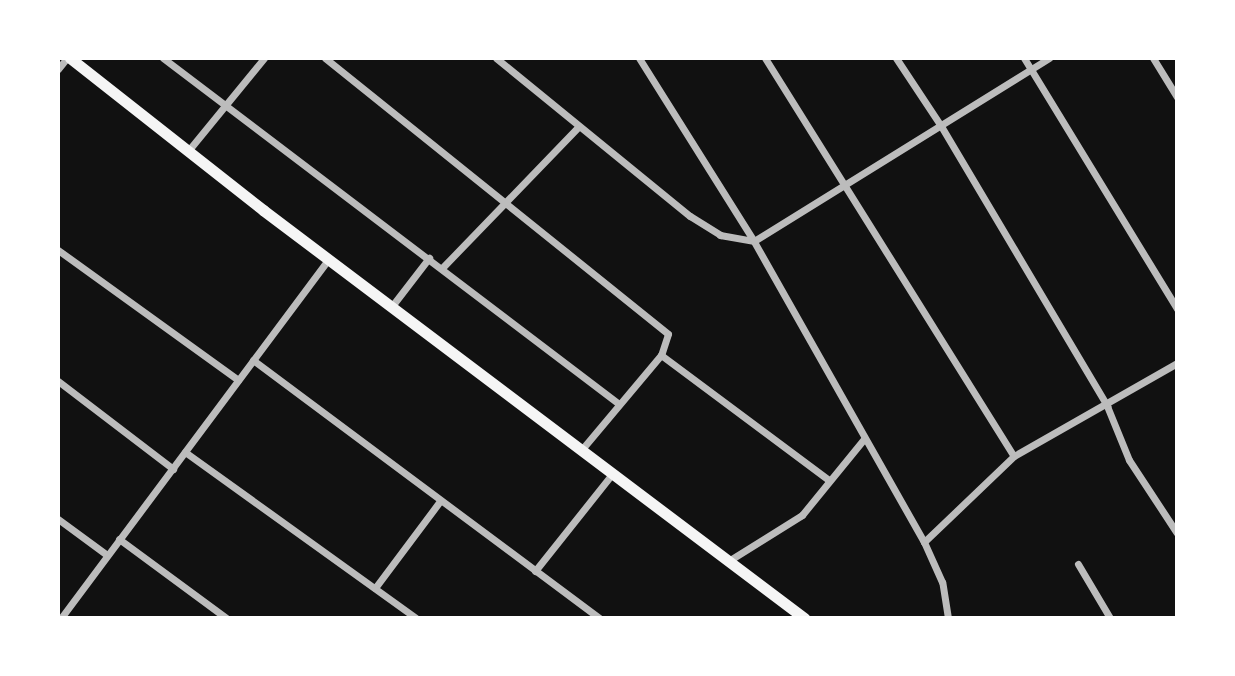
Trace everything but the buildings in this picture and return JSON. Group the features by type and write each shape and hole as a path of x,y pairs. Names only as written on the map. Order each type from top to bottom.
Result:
{"highway":[{"path":"69,58 804,618"}],"street":[{"path":"58,69 69,58"},
{"path":"163,58 619,404"},
{"path":"188,151 264,58"},
{"path":"325,58 501,205 665,330 670,339 661,355 582,449"},
{"path":"496,58 706,227 754,241 845,188 1049,58"},
{"path":"639,58 754,241 924,542 942,582 948,618"},
{"path":"765,58 1014,456"},
{"path":"896,58 941,126 1107,406 1129,460 1177,533"},
{"path":"1024,58 1177,309"},
{"path":"1153,58 1177,97"},
{"path":"442,268 578,127"},
{"path":"58,250 238,380"},
{"path":"392,306 429,258"},
{"path":"61,618 329,259"},
{"path":"661,355 829,480"},
{"path":"253,360 599,618"},
{"path":"924,542 1014,456 1107,406 1177,363"},
{"path":"58,381 173,469"},
{"path":"730,560 802,515 864,439"},
{"path":"185,452 416,618"},
{"path":"535,571 613,473"},
{"path":"375,588 440,501"},
{"path":"58,519 107,555"},
{"path":"119,539 226,618"},
{"path":"1078,564 1110,618"}]}
